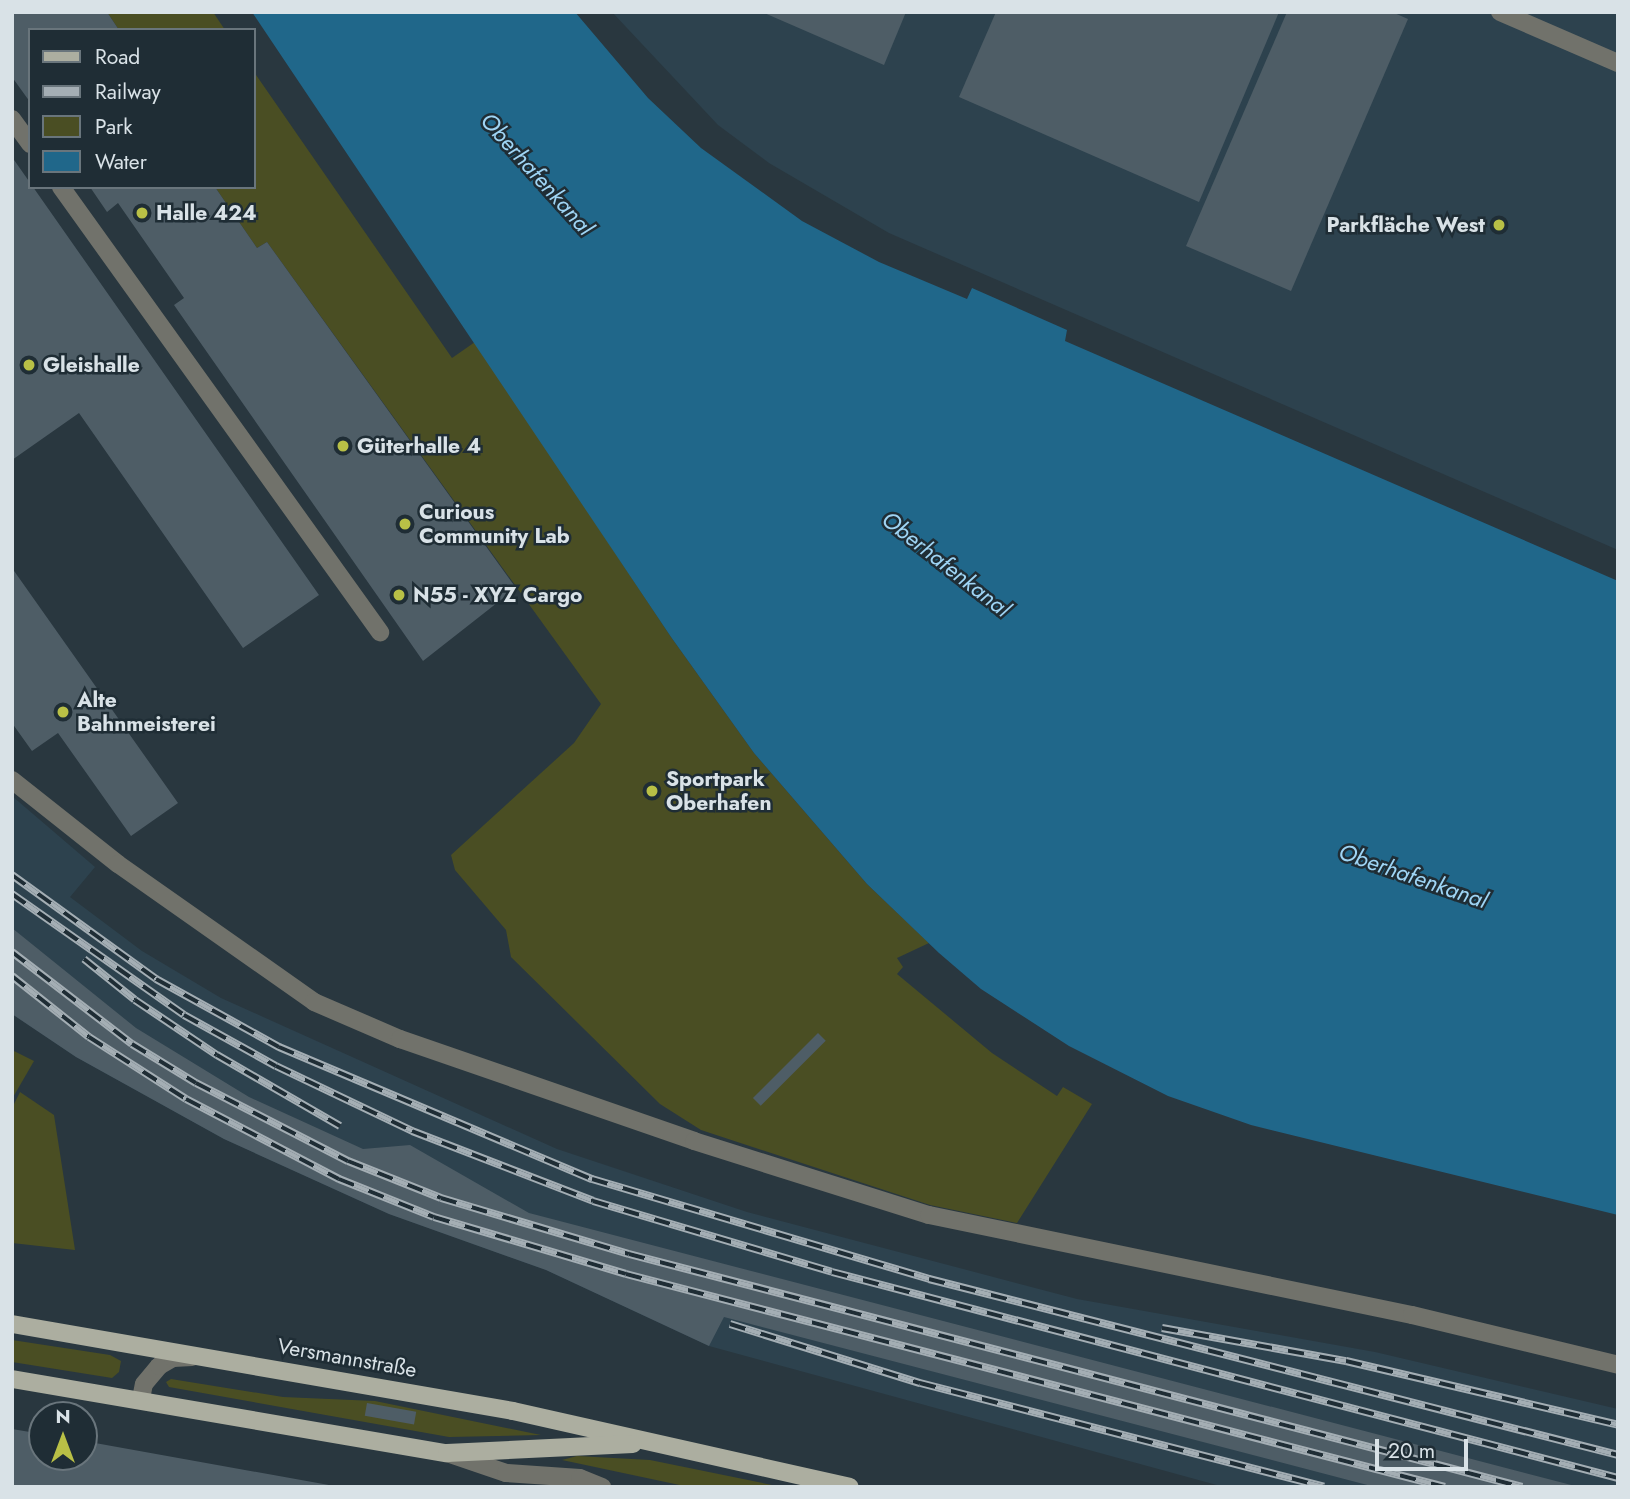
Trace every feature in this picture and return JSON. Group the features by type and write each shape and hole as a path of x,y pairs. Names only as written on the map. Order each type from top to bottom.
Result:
{"main road":[{"name":"Versmannstraße","path":"12,1324 513,1411 850,1487"},
{"name":"Versmannstraße","path":"12,1379 447,1453 587,1443 671,1446"}],"lane":[{"path":"1500,12 1618,63"},
{"path":"12,119 28,141"},
{"path":"62,189 380,632"},
{"path":"12,779 118,864 314,1002 400,1039 694,1141 929,1215 1471,1328 1618,1365"},
{"path":"141,1399 144,1384 159,1366 173,1358 213,1357"},
{"name":"Versmannstraße","path":"447,1453 506,1473 580,1478 602,1487"}],"shaded area":[{"path":"612,12 1618,12 1618,550 889,233 769,163 718,125"},
{"path":"12,796 95,867 70,897 142,951 221,998 557,1149 747,1212 1077,1299 1375,1352 1618,1409 1618,1487 1224,1487 709,1346 546,1270 389,1214 224,1139 76,1057 12,1014"}],"green space":[{"path":"107,12 213,12 224,28 118,28"},
{"name":"Sportpark Oberhafen","path":"256,75 452,358 475,342 671,637 754,753 867,884 929,943 897,958 903,967 897,974 992,1053 1057,1096 1063,1087 1092,1104 1017,1223 930,1205 701,1130 660,1104 511,957 506,930 455,870 451,855 574,743 601,704 267,242 257,248 216,189 256,189"},
{"path":"12,1050 34,1061 12,1099"},
{"path":"20,1092 54,1115 75,1250 12,1243 12,1108"},
{"path":"12,1340 110,1355 121,1361 119,1372 112,1378 12,1362"},
{"path":"171,1379 283,1397 375,1401 541,1435 449,1437 169,1387 166,1382"},
{"path":"577,1456 650,1460 782,1487 689,1487 562,1460"}],"water":[{"name":"Oberhafenkanal","path":"252,12 575,12 648,98 701,148 802,221 879,262 967,299 972,288 1067,330 1065,341 1618,581 1618,1215 1251,1125 1168,1096 1069,1046 981,989 939,953 867,884 754,753 671,637"}],"building":[{"path":"12,12 107,12 118,28 28,28 28,99 12,77"},
{"path":"762,12 906,12 884,65"},
{"path":"996,12 1279,12 1199,202 959,97"},
{"path":"1287,12 1392,12 1408,19 1291,291 1186,246"},
{"path":"12,157 28,180 28,189 34,189 319,595 243,648 79,413 12,460"},
{"name":"Güterhalle 4","path":"91,189 216,189 257,248 267,242 516,588 423,661 174,305 184,298 118,203 107,212"},
{"name":"Alte Bahnmeisterei","path":"12,568 178,803 131,836 58,733 32,751 12,723"},
{"path":"12,928 136,1028 249,1097 363,1149 410,1145 529,1213 1579,1487 1375,1487 724,1317 709,1346 546,1270 389,1214 224,1139 76,1057 12,1014"},
{"path":"818,1033 826,1041 761,1106 753,1098"},
{"path":"367,1403 416,1412 414,1424 365,1416"},
{"path":"12,1429 28,1432 28,1471 98,1471 98,1444 340,1487 12,1487"}],"railway":[{"path":"12,875 156,979 279,1047 592,1179 929,1279 1618,1455"},
{"path":"12,894 184,1015 276,1066 412,1131 593,1201 832,1272 1618,1478"},
{"path":"12,952 132,1044 196,1083 348,1161 441,1198 629,1254 1522,1487"},
{"path":"84,959 135,1000 217,1055 340,1126"},
{"path":"12,976 89,1037 186,1099 339,1179 434,1217 626,1274 1445,1487"},
{"path":"730,1324 920,1383 1324,1487"},
{"path":"1162,1328 1346,1361 1618,1425"}],"place":[{"name":"Halle 424","path":"142,213"},
{"name":"Parkfläche West","path":"1499,225"},
{"name":"Gleishalle","path":"29,365"},
{"name":"Güterhalle 4","path":"343,446"},
{"name":"Curious Community Lab","path":"405,524"},
{"name":"N55 - XYZ Cargo","path":"399,595"},
{"name":"Alte Bahnmeisterei","path":"63,712"},
{"name":"Sportpark Oberhafen","path":"652,791"}]}
